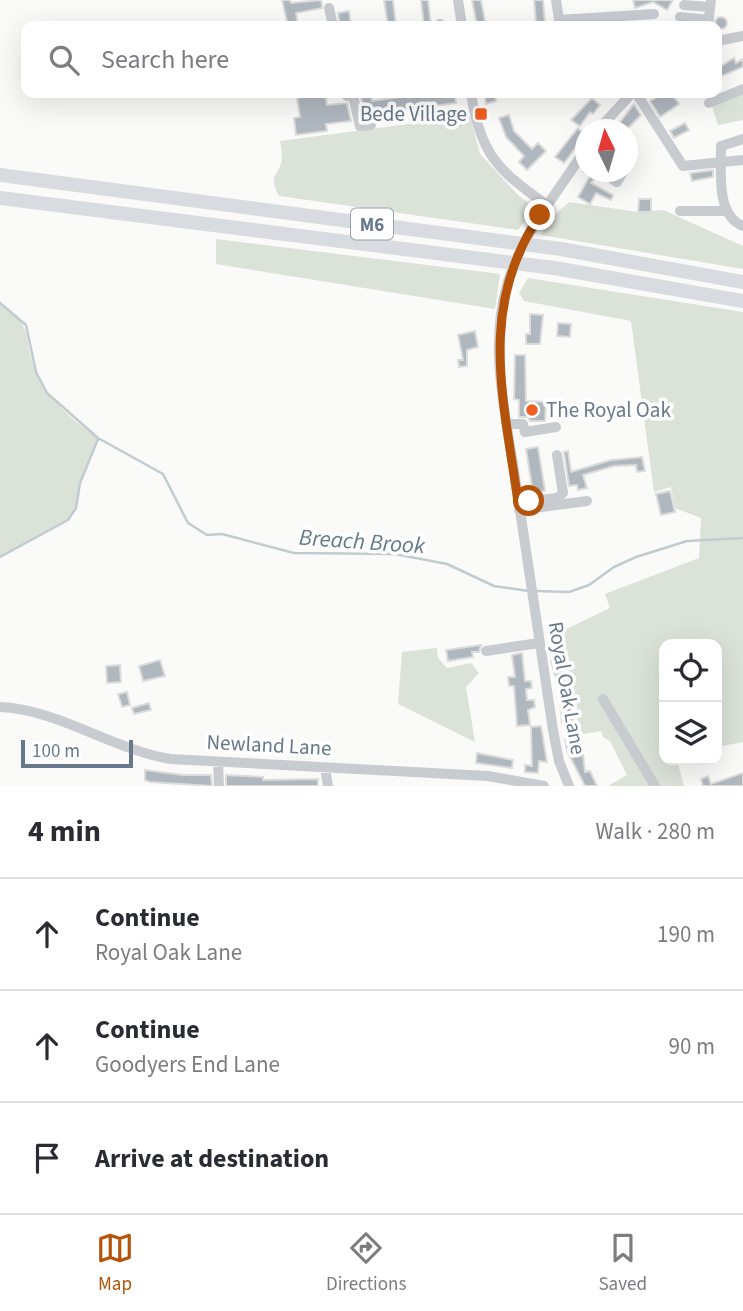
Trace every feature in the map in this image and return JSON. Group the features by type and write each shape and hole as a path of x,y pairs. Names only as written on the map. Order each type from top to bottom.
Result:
{"highway":[{"name":"M6","path":"0,175 562,249 743,282"},
{"name":"M6","path":"0,198 554,268 743,301"}],"street":[{"path":"458,0 461,21"},
{"path":"556,0 560,21"},
{"path":"684,5 710,4"},
{"path":"329,8 332,21"},
{"path":"577,21 654,14"},
{"path":"680,17 699,21"},
{"path":"722,40 743,36"},
{"path":"722,98 743,89"},
{"path":"353,98 359,126 371,125"},
{"path":"472,98 477,122 494,161 517,185 547,205"},
{"path":"609,119 629,98"},
{"path":"637,98 683,166 721,160 743,160"},
{"path":"709,103 721,98"},
{"path":"743,139 721,146 725,211 730,220 743,226"},
{"path":"519,506 498,349 502,305 509,277 532,227 575,167"},
{"path":"680,211 725,211"},
{"path":"507,424 523,424 524,432 556,428"},
{"path":"519,506 563,493 557,455"},
{"path":"519,506 587,501"},
{"name":"Royal Oak Lane","path":"519,506 556,748 567,785"},
{"path":"486,651 539,643"},
{"path":"603,699 655,786"},
{"name":"Newland Lane","path":"0,707 34,712 141,754 218,762 488,776 544,786"},
{"path":"218,762 219,786"},
{"path":"325,768 328,786"}],"shaded area":[{"path":"743,92 743,120 718,125 712,106"},
{"path":"470,116 480,154 519,196 530,204 532,212 518,230 279,196 276,189 274,179 282,159 280,141"},
{"path":"569,202 638,212 663,210 743,246 743,269 541,235 549,220"},
{"path":"216,239 500,274 495,309 216,264"},
{"path":"528,278 743,312 743,742 722,746 722,639 659,639 659,765 678,765 684,786 608,786 627,775 610,741 604,738 601,731 584,734 580,730 558,633 610,608 605,594 699,558 701,518 675,508 671,487 654,492 631,321 524,301 519,293"},
{"path":"0,303 24,326 36,372 54,401 98,438 80,483 76,508 68,520 0,557"},
{"path":"437,648 438,658 447,668 471,663 479,673 466,687 475,742 398,704 402,652"}],"building":[{"path":"282,0 290,0 291,3 321,0 322,8 296,13 297,21 287,21"},
{"path":"384,0 393,0 395,21 387,21"},
{"path":"421,0 428,0 430,21 423,21"},
{"path":"472,0 481,0 485,21 476,21"},
{"path":"534,0 543,0 545,21 536,21"},
{"path":"633,0 673,0 667,10 653,2 635,8"},
{"path":"349,11 350,21 339,21 338,13"},
{"path":"721,17 727,23 722,28 722,21 716,21"},
{"path":"734,58 736,63 743,59 743,67 722,76 722,65"},
{"path":"297,98 326,98 327,105 347,103 351,121 326,124 327,131 296,135 294,118 300,117"},
{"path":"361,98 372,98 372,101 393,98 456,98 456,103 365,115"},
{"path":"485,98 495,98 496,101 486,104"},
{"path":"592,98 600,105 585,119 575,119 575,123 571,120"},
{"path":"655,98 675,98 679,104 660,117 650,101"},
{"path":"634,104 641,115 637,119 622,119"},
{"path":"509,115 514,131 532,149 538,143 546,151 527,170 519,162 524,156 506,137 499,118"},
{"path":"685,123 689,130 674,138 670,131"},
{"path":"575,132 575,148 564,163 555,157"},
{"path":"713,170 713,177 692,181 690,173"},
{"path":"587,182 592,182 613,195 611,200 596,193 590,204 578,197"},
{"path":"639,199 651,199 651,212 638,212"},
{"path":"530,314 543,315 540,344 526,344 526,334 530,334"},
{"path":"558,323 571,324 570,337 557,336"},
{"path":"475,331 478,347 467,350 467,366 459,367 458,360 463,360 458,335"},
{"path":"515,355 525,355 526,401 546,402 545,421 530,421 528,417 519,417 519,400 514,399"},
{"path":"538,447 545,491 533,493 526,449"},
{"path":"568,451 571,472 611,460 642,457 645,471 637,472 636,465 614,466 583,475 587,488 578,490 577,485 569,486 564,452"},
{"path":"670,491 675,512 661,515 656,494"},
{"path":"481,645 479,652 472,652 473,657 448,661 446,650"},
{"path":"522,653 525,681 531,681 532,688 526,689 527,700 534,700 535,707 528,710 530,725 517,726 514,686 509,686 508,677 515,677 512,655"},
{"path":"561,658 568,699 573,698 574,704 571,705 573,721 562,723 559,688 551,661"},
{"path":"160,660 165,676 143,681 139,666"},
{"path":"120,665 121,682 107,683 106,666"},
{"path":"127,692 130,705 122,707 118,694"},
{"path":"149,703 151,710 134,714 132,708"},
{"path":"541,726 547,762 539,761 538,773 525,772 525,765 532,766 531,727"},
{"path":"581,736 585,772 590,771 597,786 585,786 567,751 565,739"},
{"path":"477,753 513,760 512,768 476,763"},
{"path":"145,770 183,775 211,775 212,786 150,782 145,780"},
{"path":"743,773 743,786 703,786 701,779 708,776 711,784"},
{"path":"226,775 263,777 263,780 318,779 318,786 226,786"}],"waterway":[{"name":"Breach Brook","path":"0,303 26,325 36,372 47,393 98,438 163,474 188,523 207,535 222,534 294,553 395,554 447,564 494,586 529,591"},
{"path":"0,557 68,520 76,508 80,483 98,439"},
{"name":"Breach Brook","path":"536,591 569,592 589,585 614,567 636,557 687,541 743,538"}],"place":[{"name":"Bede Village","path":"481,114"},
{"name":"The Royal Oak","path":"532,410"}],"route":[{"path":"529,501 518,502 501,381 498,335 500,313 509,277 525,239 540,215"}]}
